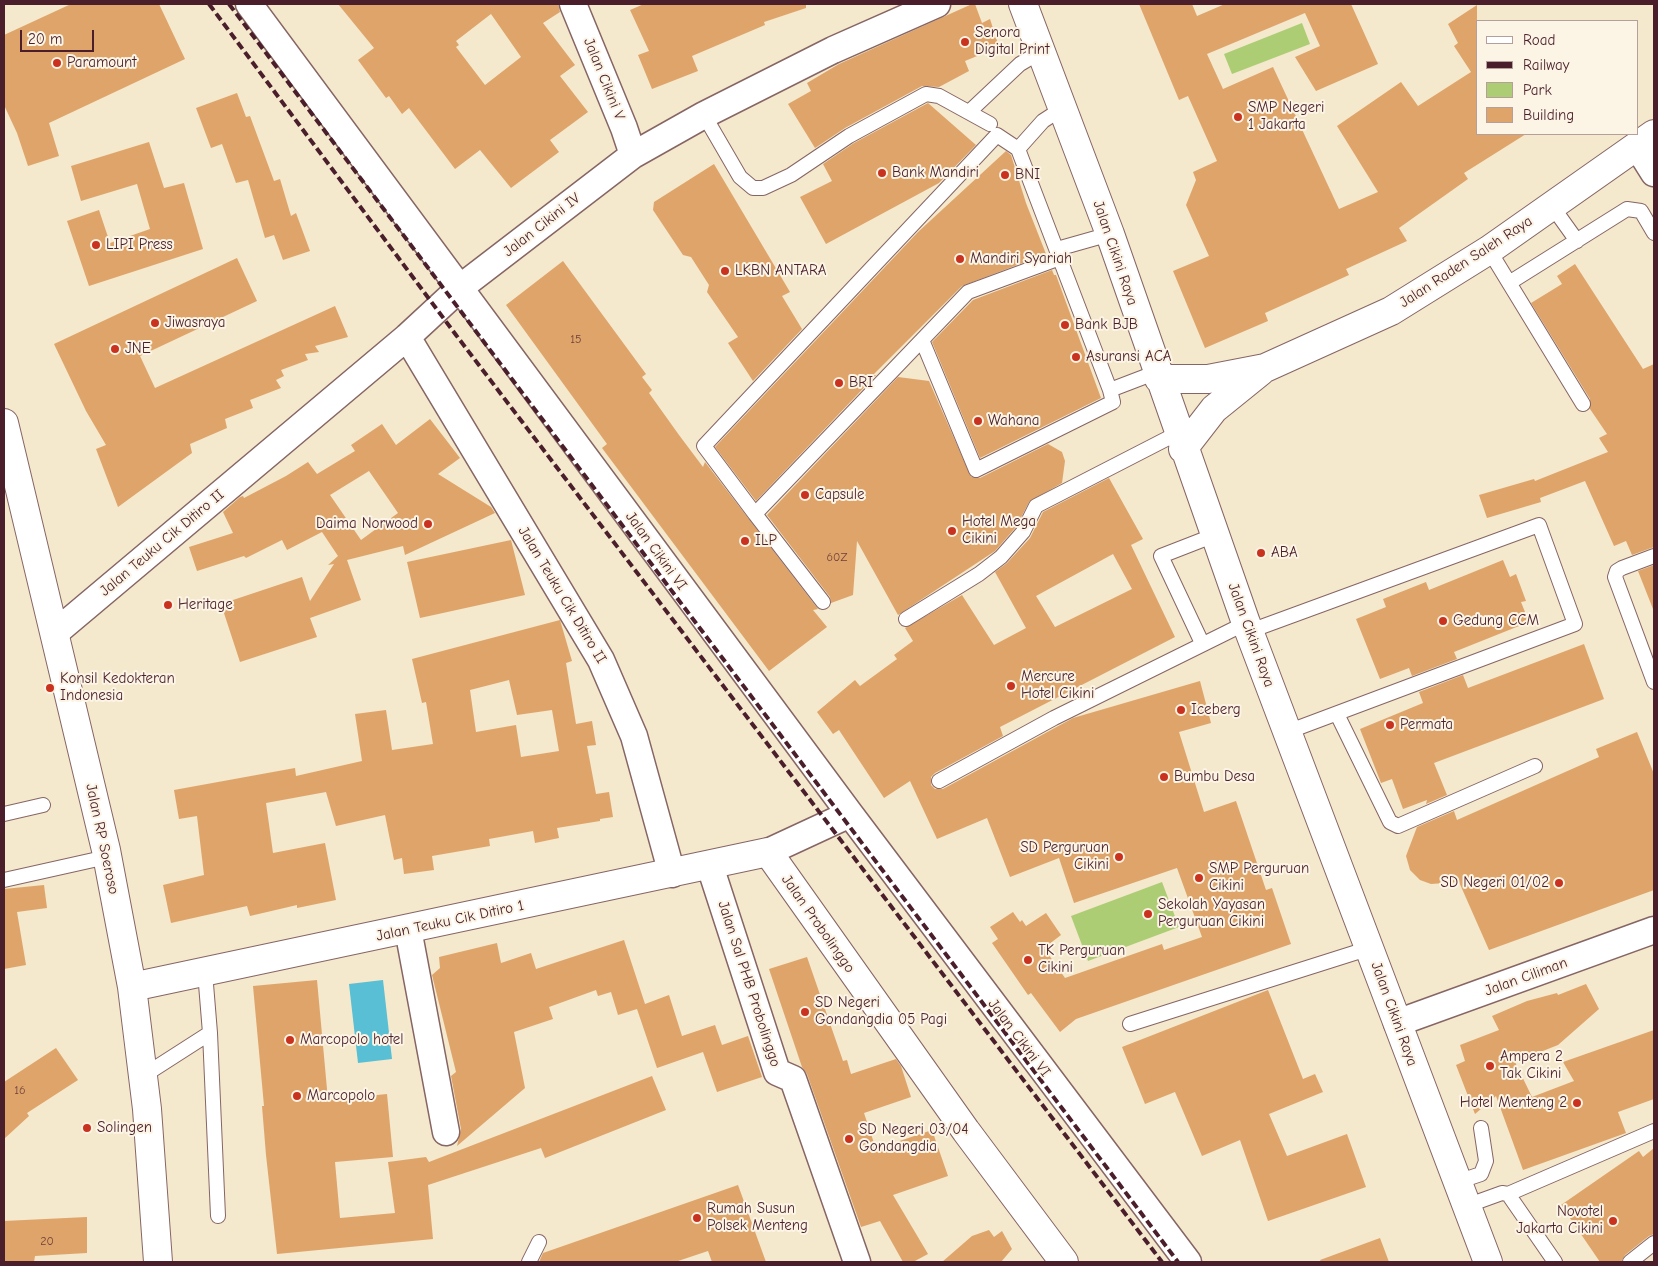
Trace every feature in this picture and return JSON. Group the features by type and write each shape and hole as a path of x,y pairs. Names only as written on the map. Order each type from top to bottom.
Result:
{"main road":[{"name":"Jalan Cikini Raya","path":"1023,4 1110,234 1181,441 1248,627 1488,1262"},
{"name":"Jalan Raden Saleh Raya","path":"1158,375 1200,380 1265,368 1391,311 1489,250 1646,140"},
{"name":"Jalan Raden Saleh Raya","path":"1181,441 1214,409 1265,368"},
{"name":"Jalan RP Soeroso","path":"4,423 12,496 55,633 107,857 132,987 143,1076 158,1262"},
{"name":"Jalan Teuku Cik Ditiro 1","path":"132,987 710,866 768,852"},
{"name":"Jalan Probolinggo","path":"768,852 966,1131 1064,1262"}],"street":[{"path":"249,4 461,287"},
{"name":"Jalan Cikini V","path":"574,4 633,155"},
{"name":"Jalan Cikini IV","path":"461,287 633,155 704,115 833,50 938,4"},
{"path":"1646,140 1654,173"},
{"name":"Jalan Teuku Cik Ditiro II","path":"55,633 407,337 461,287"},
{"name":"Jalan Cikini VI","path":"461,287 850,814 1188,1262"},
{"name":"Jalan Teuku Cik Ditiro II","path":"407,337 601,660 634,736 672,874"},
{"path":"768,852 850,814"},
{"name":"Jalan Sal PHB Probolinggo","path":"710,866 777,1072 793,1079 857,1262"},
{"path":"408,929 446,1132"},
{"name":"Jalan Ciliman","path":"1397,1023 1654,930"}],"lane":[{"path":"969,112 1020,64 1042,51"},
{"path":"704,115 740,177 753,188 763,188 791,174 849,136 926,94 939,96 990,124"},
{"path":"1018,149 1043,121 1063,108"},
{"path":"823,602 704,446 997,135 1018,149 1113,402 976,470 922,340"},
{"path":"1552,206 1577,241"},
{"path":"1509,283 1627,209 1641,211 1654,233"},
{"path":"755,514 968,292 1058,253 1110,234"},
{"path":"1489,250 1583,404"},
{"path":"1110,390 1158,375"},
{"path":"906,619 979,574 1001,557 1023,532 1036,506 1181,441"},
{"path":"939,781 1054,718 1202,643 1539,525 1575,624 1287,732"},
{"path":"1202,643 1161,556 1215,534"},
{"path":"1654,556 1622,568 1617,571 1615,578 1654,682"},
{"path":"1337,714 1390,822 1398,826 1535,766"},
{"path":"4,814 43,804"},
{"path":"4,880 107,857"},
{"path":"1130,1024 1370,948"},
{"path":"204,972 210,1033 218,1216"},
{"path":"143,1076 210,1033"},
{"path":"1462,1194 1481,1174 1486,1161 1481,1128"},
{"path":"1462,1194 1508,1194 1654,1131"},
{"path":"1508,1194 1555,1262"},
{"path":"529,1262 539,1242"},
{"path":"1630,1262 1654,1243"}],"green space":[{"path":"1302,23 1310,44 1232,74 1224,54"},
{"path":"1162,882 1179,927 1088,961 1071,916"}],"water":[{"path":"383,980 392,1059 358,1063 349,984"}],"building":[{"path":"71,4 159,4 185,59 49,123 59,156 28,166 17,133 4,105 4,35"},
{"path":"338,4 558,4 560,12 543,23 575,65 560,76 588,112 550,140 559,152 511,188 480,150 455,169 409,108 402,114 389,96 386,98 358,60 374,48","holes":["491,14 521,57 485,85 456,47 459,45 456,41"]},
{"path":"644,4 806,4 806,8 764,22 765,25 692,56 698,71 652,89 638,55 649,51 630,10"},
{"path":"975,4 982,23 990,19 999,47 965,61 969,71 939,87 922,86 845,128 815,148 788,104 811,91 807,83 839,64"},
{"path":"1139,4 1192,4 1197,16 1225,4 1351,4 1378,64 1316,91 1295,57 1320,46 1305,13 1207,54 1223,89 1273,67 1339,209 1378,192 1337,126 1401,82 1418,106 1471,72 1454,46 1458,43 1448,24 1477,5 1476,135 1524,135 1464,173 1468,179 1399,228 1407,241 1346,269 1349,275 1265,313 1268,321 1205,348 1173,271 1209,256 1186,205 1196,180 1193,172 1217,161 1188,96 1179,100"},
{"path":"237,93 246,117 250,116 274,181 280,179 291,216 296,213 310,251 283,260 274,235 265,238 248,180 236,183 222,144 211,148 196,108"},
{"name":"Bank Mandiri","path":"928,103 976,145 939,183 826,244 800,197 832,181 823,164 854,143"},
{"path":"149,142 164,188 184,183 203,249 89,286 67,221 99,210 110,243 150,229 137,184 81,201 71,166"},
{"path":"1006,151 1011,155 1026,203 1046,254 962,286 873,375 876,375 756,501 715,447 918,232"},
{"path":"714,164 790,292 782,296 802,329 753,381 728,343 738,337 707,292 709,285 691,257 683,255 653,210 654,202"},
{"path":"237,258 257,301 140,356 155,388 335,306 348,337 315,346 319,352 305,354 308,360 281,370 284,376 276,380 281,388 250,400 253,408 225,419 227,428 190,444 192,453 118,507 96,449 106,445 86,411 54,344"},
{"path":"563,261 646,374 642,377 652,390 649,393 679,435 703,467 705,462 818,609 813,610 827,627 769,671 602,448 607,444 506,305"},
{"path":"1575,264 1643,369 1654,364 1654,547 1632,555 1626,541 1614,546 1585,481 1540,498 1541,502 1487,518 1479,495 1534,479 1535,481 1608,452 1599,438 1607,434 1590,409 1590,399 1531,303 1562,284 1557,276"},
{"path":"1052,270 1054,275 1056,275 1101,398 980,458 932,342 973,300"},
{"path":"898,377 929,381 971,477 980,478 1048,444 1062,452 1065,461 1062,483 1029,502 1016,527 995,551 898,615 857,541 853,595 831,603 830,597 767,515"},
{"path":"430,419 460,458 438,474 491,507 495,513 405,555 403,546 347,560 361,600 310,618 317,637 240,662 221,604 302,577 310,601 334,564 328,565 338,556 322,532 287,550 282,540 246,558 244,556 197,571 189,547 233,533 223,512 240,497 243,496 244,498 308,462 317,474 355,451 351,445 382,424 396,445","holes":["369,471 398,513 361,540 330,495"]},
{"path":"1109,478 1143,539 1131,545 1175,637 1000,727 1003,736 935,773 931,777 931,785 935,789 943,789 1073,718 1200,681 1211,723 1179,732 1204,812 1236,801 1266,890 1272,888 1291,944 1076,1019 1060,1032 1031,993 1028,995 992,943 998,939 990,927 1013,912 1020,922 1022,920 1026,926 1046,913 1061,935 1044,948 1065,978 1162,944 1164,950 1202,937 1177,868 1074,903 1059,858 1010,877 987,818 937,839 910,781 884,798 839,730 833,734 817,712 855,680 860,686 897,659 894,655 913,641 905,628 962,595 994,645 1026,628 995,572 1007,563 1030,538 1043,512","holes":["1113,554 1132,589 1055,627 1036,596"]},
{"path":"511,540 525,595 420,618 407,562"},
{"name":"Gedung CCM","path":"1503,560 1510,577 1516,574 1526,601 1521,602 1529,622 1454,652 1457,659 1412,676 1409,668 1380,679 1356,619 1386,607 1383,599 1426,582 1429,590"},
{"path":"1654,565 1654,608 1653,609 1638,571"},
{"path":"560,620 572,661 566,663 576,724 592,721 596,745 587,746 596,794 609,792 613,817 557,828 559,838 535,843 533,831 489,839 490,846 432,856 434,870 404,874 402,858 394,860 385,815 336,826 326,792 266,803 273,853 325,843 336,900 297,908 297,905 250,916 247,906 171,923 163,885 204,875 197,816 179,819 174,790 295,768 296,776 362,761 355,714 386,710 392,750 433,744 426,702 422,703 412,659","holes":["509,680 517,715 552,710 559,751 521,757 516,725 476,732 470,690"]},
{"path":"1584,644 1604,699 1434,763 1447,795 1426,804 1427,800 1403,809 1392,779 1381,783 1360,729 1423,703 1419,692 1463,675 1468,688"},
{"path":"1637,732 1654,774 1654,890 1489,950 1459,882 1431,884 1420,880 1410,870 1406,856 1417,827 1454,811 1457,820 1599,757 1596,749"},
{"path":"44,885 47,908 17,912 26,965 4,969 4,889"},
{"path":"624,940 645,1004 669,995 682,1036 715,1025 722,1045 748,1036 762,1077 717,1092 703,1052 657,1068 637,1009 618,1015 611,992 598,996 596,990 549,1007 553,1019 514,1032 525,1088 457,1146 461,1129 451,1076 456,1072 432,975 440,968 439,957 497,943 501,963 531,953 536,969"},
{"name":"SD Negeri 03/04 Gondangdia","path":"807,957 843,1061 847,1060 851,1074 896,1059 901,1066 911,1097 864,1113 876,1149 932,1130 948,1176 893,1195 928,1254 913,1262 903,1262 880,1221 861,1227 807,1074 802,1067 769,969"},
{"path":"317,980 328,1100 387,1094 393,1157 335,1162 340,1218 395,1213 388,1162 426,1157 429,1162 652,1076 666,1110 545,1158 541,1148 428,1185 433,1239 277,1254 266,1155 262,1106 264,1106 253,986"},
{"path":"1586,984 1599,1009 1558,1045 1515,1062 1532,1097 1574,1081 1563,1062 1654,1030 1654,1099 1618,1112 1626,1133 1523,1170 1496,1096 1475,1114 1456,1065 1465,1061 1460,1045 1499,1030 1492,1016 1527,1001 1557,993 1558,995"},
{"path":"1268,990 1303,1079 1315,1074 1323,1092 1269,1114 1287,1156 1347,1134 1366,1187 1268,1221 1240,1140 1202,1156 1175,1092 1145,1104 1122,1047"},
{"path":"56,1048 78,1080 27,1113 29,1116 4,1139 4,1082"},
{"name":"Novotel Jakarta Cikini","path":"1654,1148 1654,1234 1625,1255 1621,1262 1600,1262 1561,1205 1639,1151 1643,1157"},
{"name":"Rumah Susun Polsek Menteng","path":"738,1185 766,1262 712,1262 708,1251 675,1262 539,1262 543,1253"},
{"path":"87,1217 87,1253 35,1256 34,1262 4,1262 4,1221"},
{"path":"989,1230 994,1237 1002,1231 1012,1249 1001,1262 942,1262 972,1236"},
{"path":"1380,1238 1389,1262 1321,1262 1320,1260"}],"railway":[{"path":"209,4 456,335 1162,1262"},
{"path":"229,4 1178,1262"}],"place":[{"name":"Senora Digital Print","path":"965,42"},
{"name":"Paramount","path":"57,63"},
{"name":"SMP Negeri 1 Jakarta","path":"1238,117"},
{"name":"Bank Mandiri","path":"882,173"},
{"name":"BNI","path":"1005,175"},
{"name":"LIPI Press","path":"96,245"},
{"name":"Mandiri Syariah","path":"960,259"},
{"name":"LKBN ANTARA","path":"725,271"},
{"name":"Jiwasraya","path":"155,323"},
{"name":"Bank BJB","path":"1065,325"},
{"name":"JNE","path":"115,349"},
{"name":"Asuransi ACA","path":"1076,357"},
{"name":"BRI","path":"839,383"},
{"name":"Wahana","path":"978,421"},
{"name":"Capsule","path":"805,495"},
{"name":"Daima Norwood","path":"428,524"},
{"name":"Hotel Mega Cikini","path":"952,531"},
{"name":"ILP","path":"745,541"},
{"name":"ABA","path":"1261,553"},
{"name":"Heritage","path":"168,605"},
{"name":"Gedung CCM","path":"1443,621"},
{"name":"Mercure Hotel Cikini","path":"1011,686"},
{"name":"Konsil Kedokteran Indonesia","path":"50,688"},
{"name":"Iceberg","path":"1181,710"},
{"name":"Permata","path":"1390,725"},
{"name":"Bumbu Desa","path":"1164,777"},
{"name":"SD Perguruan Cikini","path":"1119,857"},
{"name":"SMP Perguruan Cikini","path":"1199,878"},
{"name":"SD Negeri 01/02","path":"1559,883"},
{"name":"Sekolah Yayasan Perguruan Cikini","path":"1148,914"},
{"name":"TK Perguruan Cikini","path":"1028,960"},
{"name":"SD Negeri Gondangdia 05 Pagi","path":"805,1012"},
{"name":"Marcopolo hotel","path":"290,1040"},
{"name":"Ampera 2 Tak Cikini","path":"1490,1066"},
{"name":"Marcopolo","path":"297,1096"},
{"name":"Hotel Menteng 2","path":"1577,1103"},
{"name":"Solingen","path":"87,1128"},
{"name":"SD Negeri 03/04 Gondangdia","path":"849,1139"},
{"name":"Rumah Susun Polsek Menteng","path":"697,1218"},
{"name":"Novotel Jakarta Cikini","path":"1613,1221"}]}
